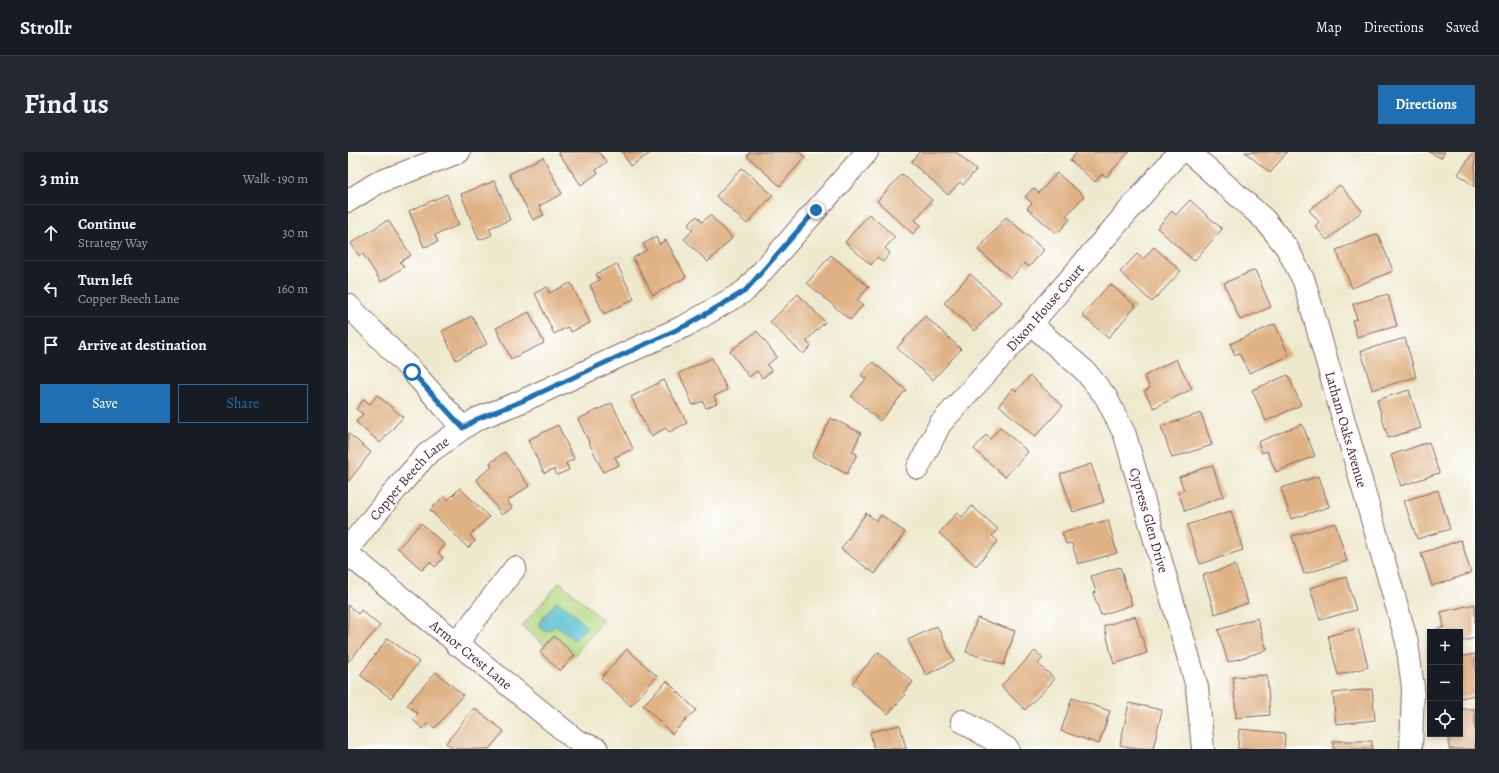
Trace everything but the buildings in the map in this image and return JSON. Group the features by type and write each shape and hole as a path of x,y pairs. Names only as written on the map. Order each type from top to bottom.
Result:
{"street":[{"path":"348,201 377,183 459,152"},
{"name":"Copper Beech Lane","path":"348,548 398,486 427,454 463,428 477,419 520,402 687,325 745,291 867,152"},
{"name":"Dixon House Court","path":"918,468 940,424 1031,324 1179,152"},
{"name":"Latham Oaks Avenue","path":"1189,152 1264,220 1287,248 1304,281 1406,642 1413,688 1411,749"},
{"path":"348,305 463,428"},
{"name":"Cypress Glen Drive","path":"1031,324 1085,371 1106,397 1125,435 1197,687 1203,749"},
{"name":"Armor Crest Lane","path":"348,554 456,644 577,741 597,749"},
{"path":"456,644 515,568"},
{"path":"962,721 1008,749"}],"green space":[{"path":"560,582 603,620 575,655 554,636 545,646 522,626"}],"water":[{"path":"557,601 587,627 574,640 556,625 546,631 540,627 539,623"}],"route":[{"path":"412,372 463,428 477,419 520,402 687,325 745,291 816,210"}]}
